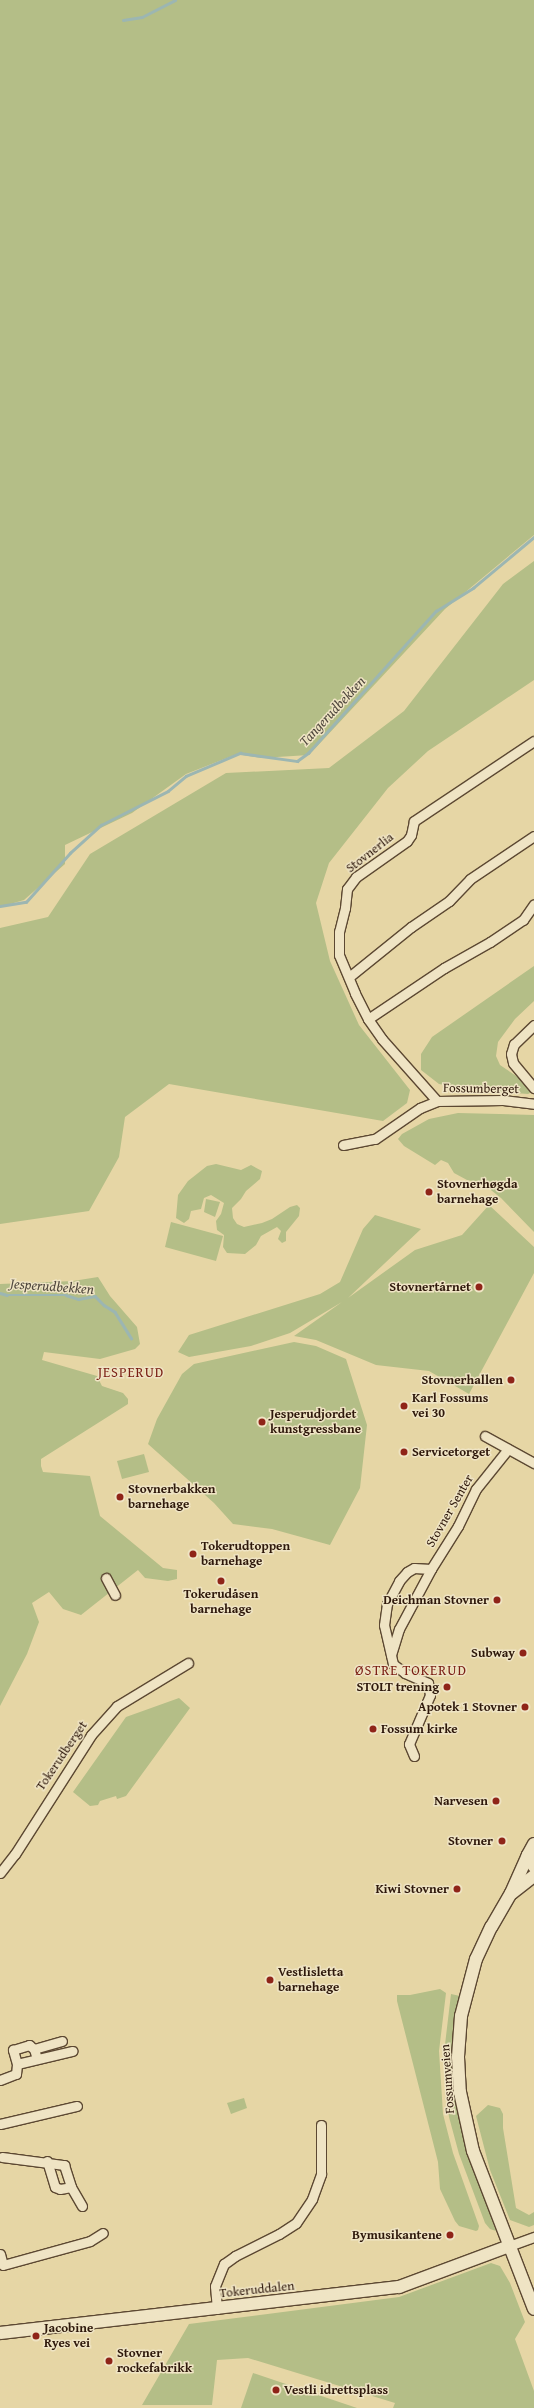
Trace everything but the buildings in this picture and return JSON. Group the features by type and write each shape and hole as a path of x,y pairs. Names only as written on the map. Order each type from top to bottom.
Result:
{"street":[{"name":"Stovnerlia","path":"437,1101 392,1051 368,1019 348,977 340,955 339,947 339,932 345,908 346,889 356,877 407,841 411,835 414,821 534,741"},
{"path":"348,977 411,927 449,902 470,878 534,836"},
{"path":"368,1019 444,968 490,942 523,920 534,904"},
{"name":"Fossumberget","path":"534,1025 514,1044 511,1054 513,1063 534,1088"},
{"name":"Fossumberget","path":"343,1145 375,1139 437,1101 503,1100 534,1104"},
{"path":"485,1436 534,1463"},
{"name":"Stovner Senter","path":"390,1656 399,1629 431,1569 458,1526 476,1489 508,1449"},
{"path":"414,1756 409,1744 430,1695 428,1683 405,1673 393,1664 384,1625 387,1604 399,1581 407,1572 414,1568 431,1569"},
{"path":"106,1578 115,1595"},
{"name":"Tokerudberget","path":"0,1873 15,1854 91,1735 117,1706 188,1663"},
{"name":"Fossumveien","path":"534,1844 511,1893 482,1943 469,1978 461,2016 458,2056 460,2092 467,2132 481,2176 534,2309"},
{"path":"528,1855 534,1867"},
{"name":"Fossumveien","path":"511,1893 534,1876"},
{"path":"34,2049 62,2041"},
{"path":"0,2080 16,2074 17,2064 13,2050 29,2045 34,2049 37,2059"},
{"path":"17,2064 72,2051"},
{"path":"0,2124 77,2106"},
{"path":"217,2309 215,2286 219,2272 224,2264 235,2256 279,2234 296,2222 312,2199 321,2174 321,2125"},
{"path":"2,2157 64,2164 71,2187 82,2206"},
{"path":"47,2161 55,2187 60,2189 71,2187"},
{"path":"0,2254 3,2265 90,2241 103,2233"},
{"path":"509,2246 534,2237"},
{"name":"Tokeruddalen","path":"0,2333 399,2287 509,2246"}],"green space":[{"path":"0,0 534,0 534,535 445,609 309,755 261,758 237,754 186,774 132,813 65,845 65,864 24,900 0,907"},
{"path":"534,561 534,680 428,751 388,788 329,863 316,903 330,961 359,1025 410,1090 407,1103 383,1121 169,1084 125,1117 119,1157 89,1211 0,1224 0,928 48,917 90,854 226,773 329,768 404,711 503,584"},
{"path":"534,966 534,1001 515,1019 498,1042 496,1056 500,1065 519,1078 532,1092 528,1094 466,1089 439,1084 421,1070 421,1054 432,1037"},
{"path":"458,1113 534,1115 534,1232 501,1198 482,1183 467,1180 454,1173 448,1163 441,1160 435,1165 404,1146 398,1139 402,1134 429,1119"},
{"path":"216,1164 241,1170 251,1165 262,1171 260,1179 246,1191 241,1199 232,1208 233,1218 237,1224 244,1227 262,1223 272,1219 290,1207 297,1205 300,1208 299,1216 286,1232 286,1241 282,1243 278,1239 281,1231 277,1227 261,1236 256,1245 245,1254 227,1253 223,1247 224,1235 217,1230 216,1221 221,1214 224,1203 211,1195 204,1198 201,1209 191,1211 189,1219 184,1223 176,1218 178,1195 188,1181 207,1166"},
{"path":"206,1199 220,1202 215,1217 204,1212"},
{"path":"489,1205 534,1247 534,1273 469,1394 429,1371 376,1365 316,1340 294,1336 342,1302 290,1333 251,1346 189,1357 178,1352 189,1335 320,1294 340,1282 363,1229 375,1215 421,1229 348,1298 415,1250 462,1235"},
{"path":"171,1222 223,1236 216,1261 165,1247"},
{"path":"98,1277 110,1296 137,1327 140,1344 135,1349 100,1359 44,1352 42,1360 97,1376 102,1386 123,1393 128,1399 128,1404 41,1459 41,1466 43,1472 90,1476 100,1516 163,1568 177,1570 177,1579 168,1581 145,1578 138,1570 81,1615 63,1609 49,1592 32,1603 39,1622 27,1654 0,1706 0,1284 73,1281"},
{"path":"294,1342 316,1346 346,1359 367,1425 360,1488 330,1545 272,1529 233,1524 214,1503 148,1444 157,1419 182,1374 194,1364"},
{"path":"144,1454 149,1472 122,1479 117,1461"},
{"path":"179,1698 190,1708 126,1796 117,1799 116,1796 100,1801 98,1805 90,1806 73,1792 126,1717"},
{"path":"440,1989 446,1993 439,2051 443,2114 453,2153 479,2226 478,2230 476,2231 459,2226 455,2221 440,2189 438,2162 397,2001 397,1995 410,1995"},
{"path":"451,1994 460,1996 456,2015 455,2098 458,2114 469,2157 496,2231 490,2229 485,2223 459,2154 449,2117 444,2053"},
{"path":"244,2098 247,2108 231,2114 227,2103"},
{"path":"488,2105 500,2108 503,2114 503,2128 516,2208 529,2215 534,2212 534,2225 529,2227 510,2220 490,2170 476,2116"},
{"path":"491,2263 500,2266 510,2283 525,2322 515,2339 534,2391 534,2408 393,2408 395,2403 248,2358 217,2360 212,2405 142,2405 189,2324 399,2297"},
{"name":"Vestli idrettsplass","path":"253,2373 357,2408 241,2408"}],"waterway":[{"path":"123,20 142,17 175,0"},
{"name":"Tangerudbekken","path":"0,906 26,902 70,853 101,825 168,791 186,776 240,753 297,761 308,753 436,611 473,588 534,537"},
{"name":"Jesperudbekken","path":"0,1293 7,1295 66,1295 78,1299 95,1296 104,1305 115,1312 131,1338"}],"place":[{"name":"Stovnerhøgda barnehage","path":"429,1192"},
{"name":"Stovnertårnet","path":"479,1287"},
{"name":"Stovnerhallen","path":"511,1380"},
{"name":"Karl Fossums vei 30","path":"404,1406"},
{"name":"Jesperudjordet kunstgressbane","path":"262,1422"},
{"name":"Servicetorget","path":"404,1452"},
{"name":"Stovnerbakken barnehage","path":"120,1497"},
{"name":"Tokerudtoppen barnehage","path":"193,1554"},
{"name":"Tokerudåsen barnehage","path":"221,1581"},
{"name":"Deichman Stovner","path":"497,1600"},
{"name":"Subway","path":"523,1653"},
{"name":"STOLT trening","path":"447,1687"},
{"name":"Apotek 1 Stovner","path":"525,1707"},
{"name":"Fossum kirke","path":"373,1729"},
{"name":"Narvesen","path":"496,1801"},
{"name":"Stovner","path":"502,1841"},
{"name":"Kiwi Stovner","path":"457,1889"},
{"name":"Vestlisletta barnehage","path":"270,1980"},
{"name":"Bymusikantene","path":"450,2235"},
{"name":"Jacobine Ryes vei","path":"36,2336"},
{"name":"Stovner rockefabrikk","path":"109,2361"},
{"name":"Vestli idrettsplass","path":"276,2390"}],"district":[{"name":"JESPERUD","path":"131,1372"},
{"name":"ØSTRE TOKERUD","path":"411,1670"}]}
